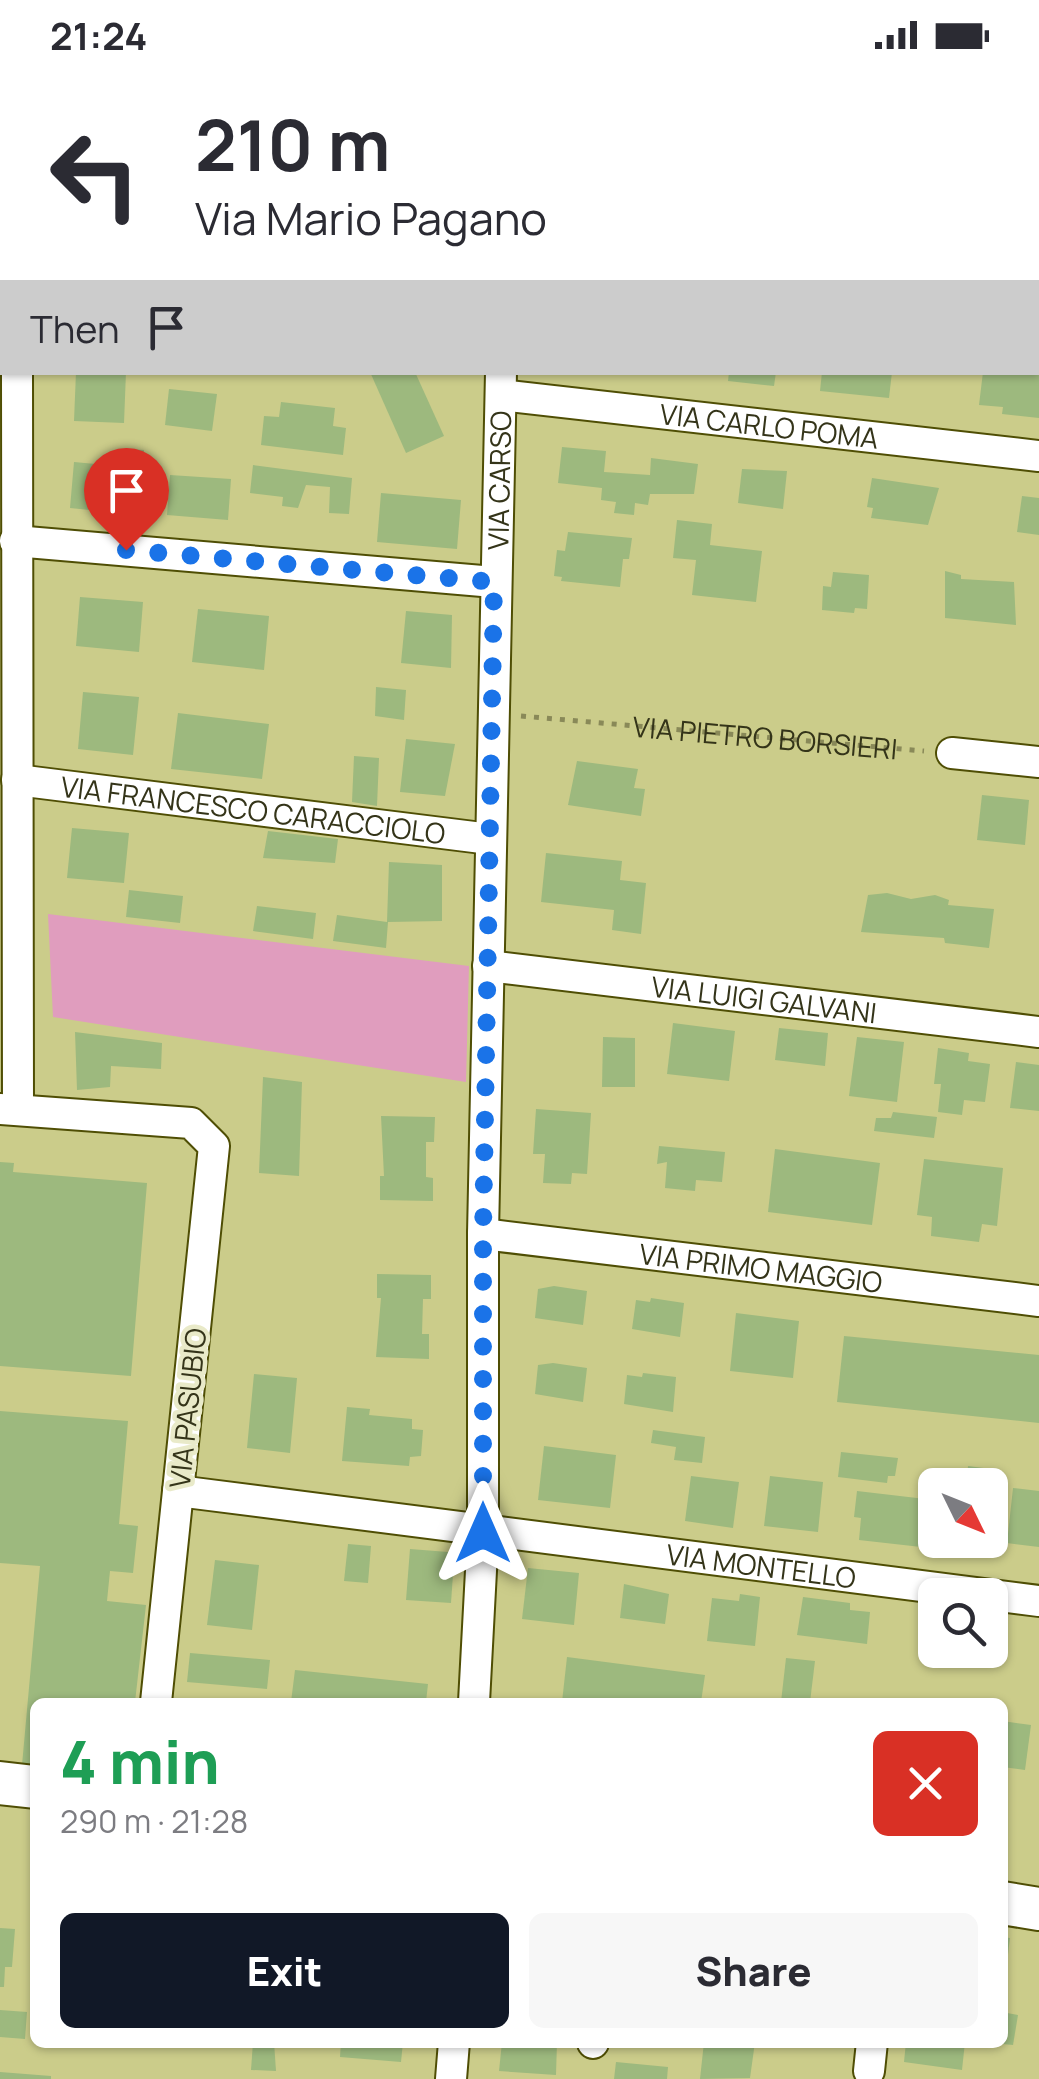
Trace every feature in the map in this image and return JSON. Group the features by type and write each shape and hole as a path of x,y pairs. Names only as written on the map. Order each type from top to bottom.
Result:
{"street":[{"path":"9,1110 8,860 17,780 8,631 16,541 17,375"},
{"name":"VIA CARLO POMA","path":"497,380 1039,456"},
{"name":"VIA CARSO","path":"474,1698 483,1533 483,1234 497,380"},
{"path":"16,541 494,582"},
{"path":"952,754 1039,762"},
{"name":"VIA FRANCESCO CARACCIOLO","path":"17,780 490,839"},
{"name":"VIA LUIGI GALVANI","path":"488,966 1039,1032"},
{"name":"VIA PASUBIO","path":"9,1110 190,1123 214,1146 156,1698"},
{"name":"VIA PRIMO MAGGIO","path":"483,1234 1039,1301"},
{"name":"VIA MONTELLO","path":"178,1491 483,1533 1039,1601"},
{"path":"0,1783 30,1786"},
{"path":"1008,1905 1039,1910"},
{"path":"451,2079 454,2048"}],"path":[{"name":"VIA PIETRO BORSIERI","path":"492,713 952,754"}],"shaded area":[{"path":"48,914 469,966 466,1082 53,1017"}],"building":[{"path":"76,375 126,375 124,423 74,421"},
{"path":"371,375 416,375 444,436 406,453"},
{"path":"729,375 776,375 774,386 728,381"},
{"path":"822,375 892,375 889,398 820,391"},
{"path":"983,375 1039,375 1039,418 1002,414 1003,407 979,405"},
{"path":"169,389 217,394 212,431 165,425"},
{"path":"281,402 335,408 333,426 346,428 343,455 261,445 264,416 279,417"},
{"path":"562,447 606,451 604,472 650,475 651,458 698,464 694,494 650,494 648,505 635,503 634,515 614,513 616,502 601,500 602,488 558,483"},
{"path":"128,449 144,450 138,515 70,508 74,462 128,467"},
{"path":"253,465 352,478 349,514 329,513 330,487 306,485 298,508 282,506 283,497 250,493"},
{"path":"742,469 787,471 783,509 738,503"},
{"path":"170,475 231,479 228,520 167,515"},
{"path":"872,478 939,488 928,525 871,518 873,508 867,507"},
{"path":"381,493 461,500 457,549 377,542"},
{"path":"1022,496 1039,498 1039,535 1017,532"},
{"path":"677,520 712,524 710,545 762,551 756,602 692,595 696,560 673,558"},
{"path":"568,532 632,538 629,559 623,559 620,587 561,581 562,577 554,576 557,550 565,551"},
{"path":"945,571 961,575 961,579 1014,582 1016,625 945,618"},
{"path":"833,572 869,575 867,609 855,608 854,613 822,610 823,586 831,587"},
{"path":"80,597 143,602 139,652 76,646"},
{"path":"198,609 269,616 264,670 192,662"},
{"path":"406,611 452,615 451,668 401,663"},
{"path":"376,687 406,690 404,720 375,716"},
{"path":"83,692 139,697 133,755 78,749"},
{"path":"178,713 269,724 262,779 171,769"},
{"path":"406,739 455,744 445,796 400,792"},
{"path":"354,756 379,758 377,806 352,802"},
{"path":"577,761 638,769 634,788 645,789 641,816 568,805"},
{"path":"982,795 1029,800 1025,845 977,840"},
{"path":"72,828 129,833 124,883 67,878"},
{"path":"268,831 338,839 335,863 263,858"},
{"path":"546,853 622,861 620,880 646,883 641,934 612,930 614,910 541,902"},
{"path":"389,862 442,865 442,921 388,922 386,948 333,941 337,915 387,922"},
{"path":"129,890 183,896 180,923 126,917"},
{"path":"887,893 911,899 935,895 949,900 948,905 994,909 989,948 945,943 944,938 861,932 868,895"},
{"path":"257,906 316,913 313,939 253,931"},
{"path":"673,1023 735,1031 729,1081 667,1074"},
{"path":"779,1028 828,1033 825,1066 775,1060"},
{"path":"75,1032 162,1043 161,1069 111,1066 110,1087 77,1090"},
{"path":"603,1037 635,1038 635,1087 602,1087"},
{"path":"857,1037 904,1042 897,1102 849,1096"},
{"path":"938,1048 969,1053 968,1061 990,1064 985,1102 964,1100 962,1115 938,1112 941,1084 934,1084"},
{"path":"1016,1062 1039,1065 1039,1111 1010,1108"},
{"path":"263,1077 302,1082 299,1176 259,1173"},
{"path":"536,1109 591,1113 587,1174 572,1173 571,1184 543,1183 545,1154 533,1154"},
{"path":"893,1112 937,1117 934,1138 874,1131 876,1118 891,1118"},
{"path":"381,1116 435,1117 434,1142 426,1142 426,1177 433,1178 433,1201 380,1200 380,1176 384,1176"},
{"path":"659,1146 725,1152 722,1182 696,1180 695,1191 665,1188 667,1162 657,1164"},
{"path":"775,1149 880,1163 872,1225 768,1212"},
{"path":"924,1159 1003,1168 997,1226 982,1224 979,1242 931,1236 932,1217 917,1215"},
{"path":"0,1162 14,1163 13,1172 147,1183 131,1376 0,1366"},
{"path":"377,1274 431,1275 431,1299 423,1299 422,1334 429,1334 429,1359 376,1357 381,1298 377,1298"},
{"path":"554,1286 587,1291 583,1325 535,1318 538,1289"},
{"path":"651,1298 684,1303 680,1337 632,1329 636,1300 650,1302"},
{"path":"736,1313 799,1321 793,1378 730,1371"},
{"path":"844,1336 1039,1355 1039,1423 837,1402"},
{"path":"538,1365 587,1368 583,1402 535,1394"},
{"path":"643,1373 676,1377 673,1412 624,1404 627,1375 642,1377"},
{"path":"254,1374 297,1378 290,1453 247,1448"},
{"path":"347,1407 370,1409 369,1415 412,1419 412,1429 423,1430 421,1456 410,1457 409,1466 342,1461"},
{"path":"0,1411 128,1421 119,1524 138,1526 133,1573 110,1571 107,1601 146,1605 135,1698 30,1698 30,1766 22,1765 40,1566 0,1563"},
{"path":"653,1430 705,1437 702,1463 674,1460 676,1447 651,1443"},
{"path":"544,1446 616,1455 610,1508 538,1500"},
{"path":"841,1452 898,1458 895,1476 888,1476 887,1483 838,1477"},
{"path":"691,1476 739,1482 733,1528 685,1521"},
{"path":"770,1476 823,1482 818,1532 764,1526"},
{"path":"1013,1488 1039,1491 1039,1547 1008,1543"},
{"path":"857,1491 918,1498 918,1547 859,1540 861,1518 854,1517"},
{"path":"348,1544 371,1546 368,1583 344,1581"},
{"path":"410,1549 448,1552 454,1560 451,1603 406,1600"},
{"path":"215,1560 259,1565 252,1630 207,1625"},
{"path":"528,1568 579,1573 574,1625 522,1619"},
{"path":"624,1584 669,1594 665,1624 620,1618"},
{"path":"740,1594 760,1597 755,1646 707,1641 712,1598 739,1601"},
{"path":"803,1597 850,1603 850,1610 870,1612 867,1644 797,1635"},
{"path":"190,1653 270,1660 267,1689 187,1682"},
{"path":"567,1657 705,1675 702,1698 562,1698"},
{"path":"786,1658 815,1661 810,1698 781,1698"},
{"path":"295,1670 428,1684 426,1698 292,1698"},
{"path":"1008,1722 1031,1725 1025,1770 1008,1768"},
{"path":"0,1928 15,1929 12,1967 5,1967 4,1987 0,1987"},
{"path":"0,2010 27,2012 25,2039 0,2037"},
{"path":"1008,2013 1018,2015 1013,2045 1008,2045"},
{"path":"253,2048 274,2048 276,2071 251,2070"},
{"path":"341,2048 402,2048 401,2062 340,2057"},
{"path":"501,2048 557,2048 556,2075 499,2071"},
{"path":"703,2048 754,2048 750,2078 700,2079"},
{"path":"905,2048 964,2048 962,2070 904,2062"},
{"path":"616,2062 668,2067 667,2079 614,2079"},
{"path":"0,2072 51,2076 51,2079 0,2079"}],"route":[{"path":"126,550 494,582 483,1234 483,1533"}]}
